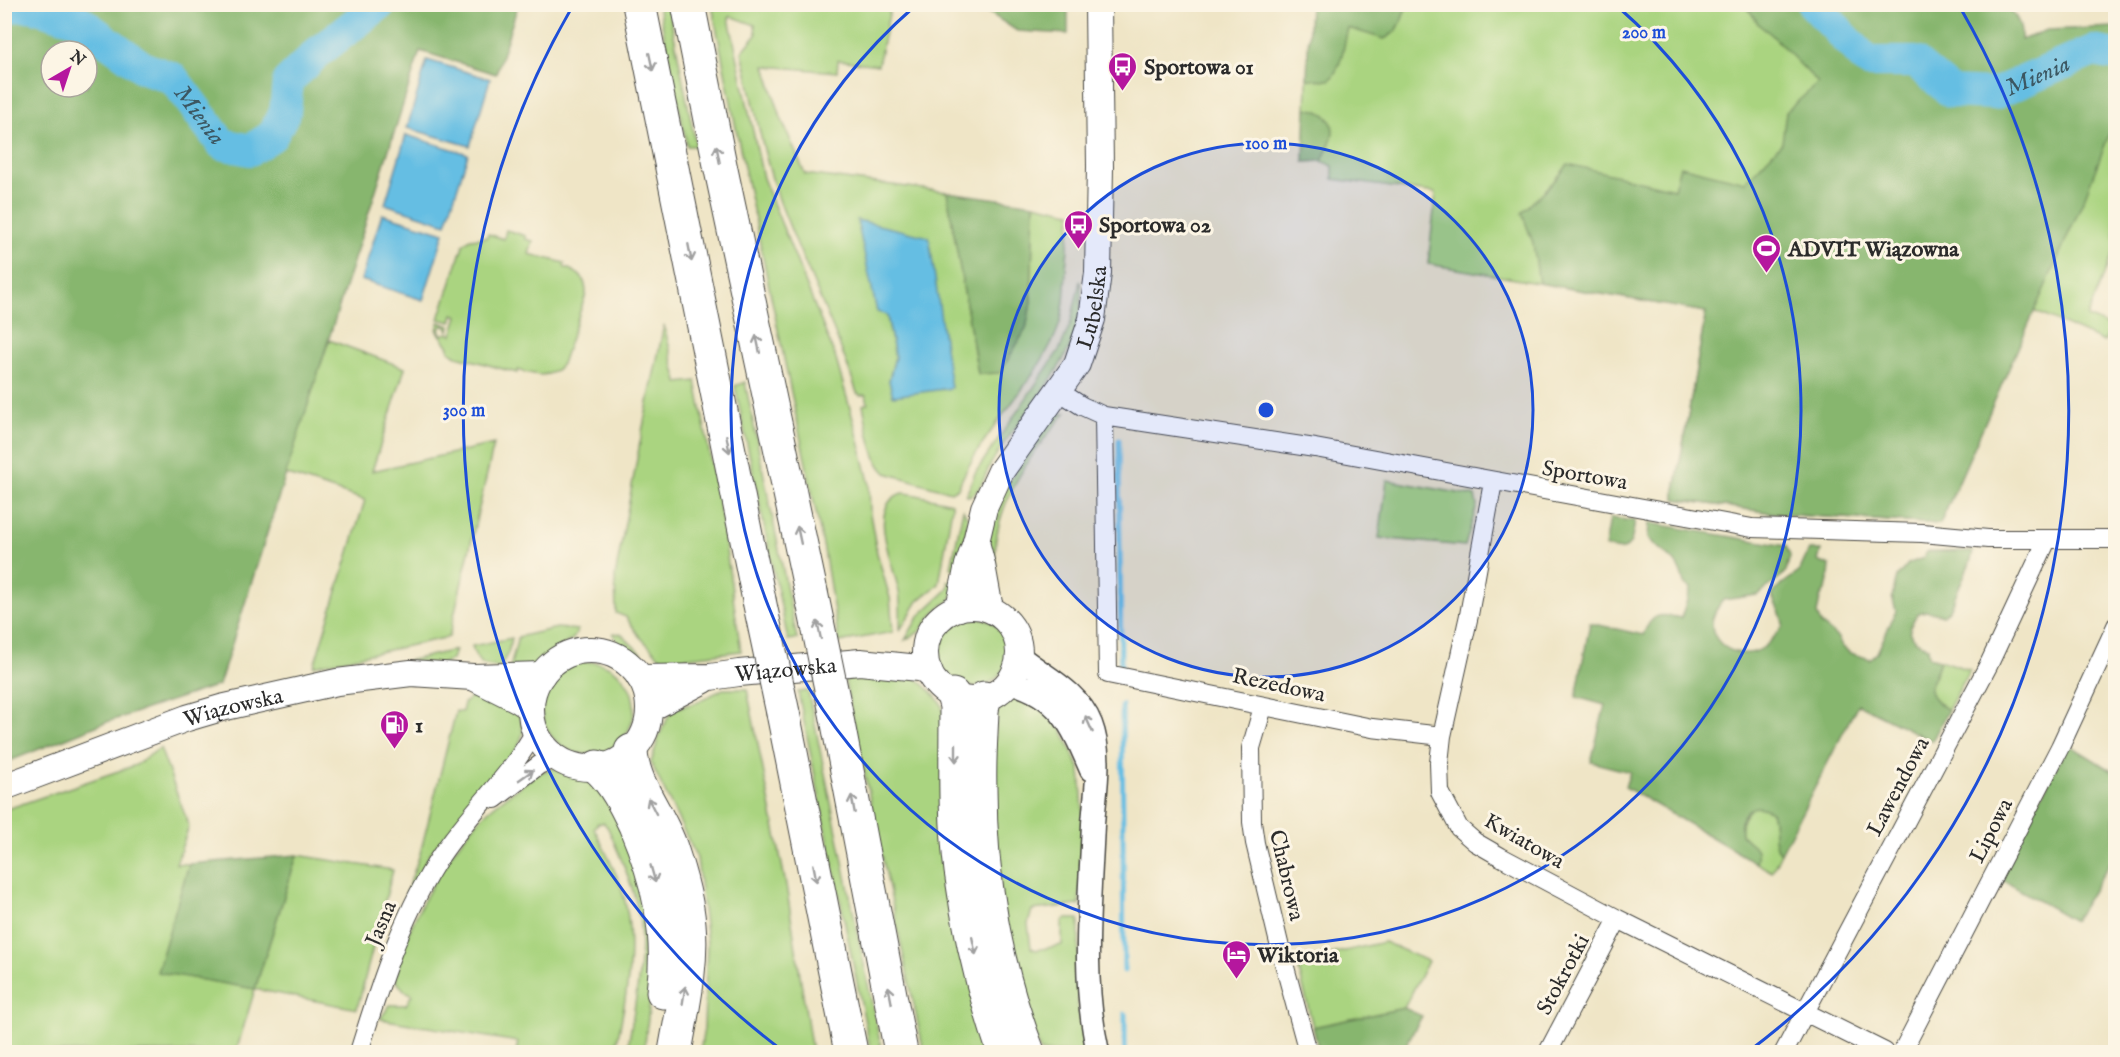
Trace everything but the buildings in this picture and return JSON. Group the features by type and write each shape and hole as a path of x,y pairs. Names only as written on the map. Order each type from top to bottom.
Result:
{"highway":[{"path":"639,4 851,1053"},
{"path":"688,4 835,708 901,1053"},
{"path":"1004,1053 984,990 961,871 957,807 956,706 982,692 980,790 984,859 993,926 1013,1008 1028,1053"},
{"path":"631,751 632,768 671,846 682,886 689,925 688,972 675,1053"},
{"path":"597,767 611,779 631,817 649,857 660,895 665,932 665,973 654,1053"}],"main road":[{"name":"Lubelska","path":"959,608 984,508 1001,471 1077,364 1086,342 1096,298 1100,167 1098,6"},
{"name":"Lubelska","path":"976,542 990,609"},
{"path":"974,606 990,609 1006,620 1019,646 1014,674 982,692 939,686 929,672 926,656 927,640 939,620 959,608 974,606"},
{"name":"Wiązowska","path":"860,662 927,640"},
{"path":"589,650 609,653 627,663 640,678 647,693 649,708 645,732 631,751 616,762 597,767 576,766 556,758 548,750 533,720 534,690 542,675 558,659 568,654 589,650"},
{"name":"Wiązowska","path":"640,678 710,677 860,662 919,668 929,672"},
{"name":"Wiązowska","path":"4,787 153,729 221,708 349,680 411,674 473,677 542,675"},
{"name":"Wiązowska","path":"473,677 517,699 533,720"},
{"name":"Wiązowska","path":"649,708 710,677"}],"street":[{"name":"Sportowa","path":"1057,390 1093,412 1104,416 1315,448 1752,528 1922,533 1988,539 2115,539"},
{"name":"Rezedowa","path":"1104,416 1108,674 1372,728 1442,736"},
{"name":"Kwiatowa","path":"1492,482 1469,615 1442,736 1438,773 1440,792 1459,828 1475,842 1501,857 1618,919 1885,1053"},
{"name":"Lawendowa","path":"1784,1053 1989,664 2047,540"},
{"name":"Lipowa","path":"1902,1053 2060,747 2115,626"},
{"path":"1019,656 1049,676 1073,697 1090,723 1098,750 1090,890 1089,991 1098,1053"},
{"path":"982,692 1024,686 1048,699 1066,718 1095,781"},
{"name":"Chabrowa","path":"1263,707 1251,748 1252,822 1282,956 1308,1053"},
{"name":"Jasna","path":"359,1053 378,992 408,916 437,861 527,747 533,720"},
{"name":"Jasna","path":"465,823 515,782 539,765 556,758"},
{"name":"Stokrotki","path":"1548,1053 1618,919"}],"green space":[{"path":"5,4 518,5 496,74 420,51 219,685 101,724 5,763"},
{"path":"1310,4 1407,5 1397,29 1384,39 1348,28 1340,62 1330,80 1307,79"},
{"path":"658,5 668,5 696,146 687,146"},
{"path":"712,5 891,5 878,65 838,60 837,72 765,66 781,118 805,174 947,192 978,374 1026,329 1031,302 1034,204 1071,212 1064,302 1055,336 1032,375 979,448 958,488 951,492 886,473 877,460 870,441 863,405 868,403 866,395 857,393 780,202 768,165 742,52 756,35 755,25 731,16 729,18 763,178 835,356 857,433 869,482 870,514 877,553 890,598 893,632 839,642 824,550","holes":["858,220 951,388 889,380 895,357 887,315 877,311"]},
{"path":"982,5 1068,5 1068,34 1017,31 988,12"},
{"name":"ADVIT Wiązowna","path":"1310,5 1772,5 2115,88 2115,248 2087,317 2111,327 2104,342 2034,311 1940,524 1779,514 1675,499 1706,312 1428,264 1436,193 1333,179 1333,166 1322,161 1304,162"},
{"name":"ADVIT Wiązowna","path":"1746,5 2001,5 2011,11 2017,19 2021,40 2047,30 2115,27 2115,119 2084,199 1940,524 1779,514 1675,499 1706,312 1539,283 1533,243 1522,213 1568,164 1674,189 1680,166 1745,182 1782,143 1786,112 1818,83 1771,34 1759,25"},
{"path":"1306,108 1325,115 1331,122 1332,139 1322,161 1304,162"},
{"path":"947,192 1034,204 1031,302 1026,329 1000,373 978,374"},
{"path":"506,230 526,236 525,239 533,241 529,254 565,263 564,267 578,274 585,283 586,294 562,364 547,374 536,375 518,370 517,373 457,356 449,351 449,347 437,330 439,322 450,326 449,331 446,326 442,326 439,330 442,335 448,333 452,335 458,316 453,314 451,322 439,319 463,245 470,239 487,237 488,234 504,239"},
{"path":"1080,281 1081,307 1078,323 1073,340 1061,363 1001,447 979,488 966,496 975,473 1060,349 1071,322"},
{"path":"664,325 678,383 696,381 721,516 741,651 663,660 639,636 626,617 616,613 615,577"},
{"path":"329,340 405,368 372,471 494,444 449,637 314,666 365,500 285,474"},
{"path":"745,382 797,639 788,640 735,386"},
{"path":"1066,412 1026,465 1006,504 999,525 995,571 988,538 1003,490 1053,417"},
{"path":"1387,480 1475,496 1477,505 1465,546 1379,538"},
{"path":"902,493 952,503 952,507 939,584 918,601 900,630 899,592 883,523 885,510 891,500"},
{"path":"963,509 968,519 959,571 951,568"},
{"path":"1610,518 1635,521 1629,546 1621,550 1605,547"},
{"path":"1649,523 1786,546 1790,556 1786,571 1778,580 1757,595 1723,600 1714,615 1712,626 1714,634 1725,647 1740,653 1756,651 1764,647 1783,626 1782,617 1772,595 1782,584 1799,572 1809,550 1821,550 1818,561 1830,566 1826,589 1820,598 1817,614 1821,624 1838,638 1842,646 1850,653 1870,659 1877,653 1896,611 1892,597 1897,577 1908,564 1923,558 1927,552 1973,551 1949,610 1943,615 1926,611 1918,613 1911,625 1912,637 1928,647 1929,657 1940,660 1930,692 1948,710 1932,741 1858,704 1781,853 1775,844 1771,812 1758,807 1752,808 1744,815 1741,834 1756,849 1756,863 1625,787 1630,772 1591,762 1605,705 1576,697 1590,623 1643,635 1650,622 1657,616 1667,615 1681,618 1691,588 1684,584 1678,567 1670,557 1648,538"},
{"path":"948,581 958,582 950,600 936,610 919,632 905,640 919,616 946,591"},
{"path":"973,617 986,620 998,627 1005,639 1008,652 1005,665 998,677 986,684 973,687 960,684 948,677 941,665 938,652 941,639 948,627 960,620"},
{"path":"557,628 578,630 573,639 530,667 510,668 518,637"},
{"path":"613,633 621,634 653,665 634,660"},
{"path":"512,638 508,653 500,667 481,663 472,646"},
{"path":"455,650 452,659 442,664 407,661"},
{"path":"1940,660 1970,670 1948,710 1930,692"},
{"path":"588,662 606,665 621,675 631,690 634,708 631,726 621,741 606,751 588,754 570,751 555,741 545,726 542,708 545,690 555,675 570,665"},
{"path":"853,671 914,676 933,693 942,705 994,1052 924,1052 845,682"},
{"path":"723,689 747,689 786,885 812,1052 700,1052 704,1028 707,942 697,858 651,763 659,736 672,709 696,703"},
{"path":"808,691 882,1052 871,1052 798,692"},
{"path":"1024,695 1055,714 1080,770 1084,825 1079,905 1032,910 1028,924 1031,948 1037,950 1062,945 1062,922 1065,919 1079,919 1078,1005 1086,1052 1040,1052 1009,951 988,807 998,703 1010,697"},
{"path":"473,696 492,699 520,715 523,733 518,747 430,854 408,894 456,711 462,712 464,703"},
{"path":"2068,744 2115,773 2115,855 2074,921 1999,878"},
{"path":"160,748 189,826 176,864 189,864 158,972 255,989 236,1052 5,1052 4,810 136,765"},
{"path":"557,768 596,780 632,848 655,957 644,1052 627,1052 639,971 641,938 638,911 627,875 604,823 598,823 594,828 621,887 629,928 629,970 615,1052 516,1052 518,1042 380,1019 390,1005 406,1005 412,994 405,991 396,981 399,961 416,915 456,848 497,803 536,775"},
{"path":"1754,806 1771,812 1773,817 1776,844 1781,853 1772,872 1756,863 1756,849 1741,834 1743,818"},
{"path":"297,855 393,870 357,1009 255,989"},
{"path":"297,855 255,989 157,972 189,864"},
{"path":"1384,942 1428,961 1404,1008 1313,1027 1297,962"},
{"path":"1404,1008 1422,1016 1402,1052 1319,1052 1313,1027"}],"water":[{"path":"427,60 490,79 470,146 407,128"},
{"path":"406,135 468,154 446,224 385,204"},
{"path":"382,214 444,233 423,300 361,280"},
{"path":"857,220 929,237 951,388 893,396 889,381 895,357 887,315 877,312"}],"waterway":[{"name":"Mienia","path":"4,7 31,6 80,21 144,68 173,78 222,144 250,150 272,136 285,112 288,81 317,53 380,4"},
{"name":"Mienia","path":"1813,4 1868,62 1915,62 1951,92 1994,94 2093,51 2116,55"},
{"path":"1119,440 1121,667"},
{"path":"1122,705 1124,971"},
{"path":"1125,1014 1125,1052"}],"place":[{"name":"Sportowa 01","path":"1123,92"},
{"name":"Sportowa 02","path":"1078,250"},
{"name":"ADVIT Wiązowna","path":"1767,274"},
{"name":"1","path":"394,750"},
{"name":"Wiktoria","path":"1236,980"}]}
